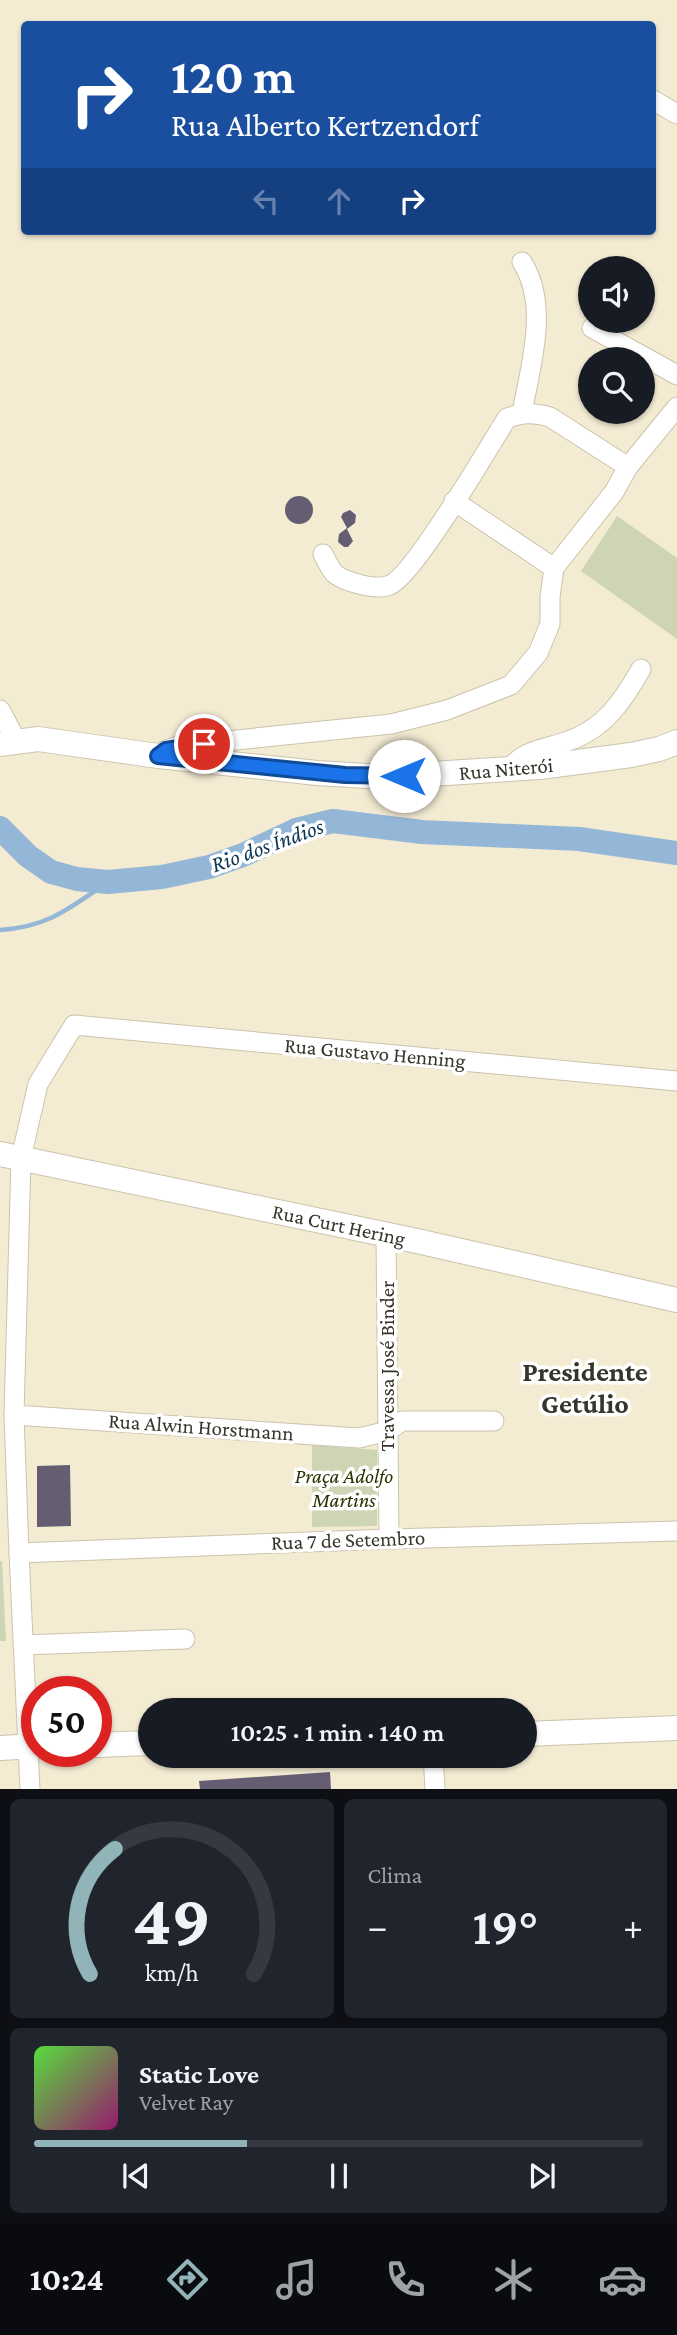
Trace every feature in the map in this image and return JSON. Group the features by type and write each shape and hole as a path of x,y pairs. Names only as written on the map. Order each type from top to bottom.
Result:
{"main road":[{"name":"Rua Niterói","path":"8,742 51,740 158,756 326,774 384,777 509,769 631,755 677,742"},
{"name":"Rua Curt Hering","path":"10,1156 677,1300"},
{"path":"537,1734 677,1728"},
{"path":"112,1744 138,1743"},
{"path":"0,1748 21,1747"}],"street":[{"path":"656,102 677,114"},
{"path":"522,262 530,280 536,316 535,340 522,413"},
{"path":"601,333 677,375"},
{"path":"158,756 166,750 178,747 391,724 447,710 511,685 538,653 550,624 554,568 614,492 628,467 677,407"},
{"path":"323,554 334,573 352,582 377,587 391,585 416,560 507,418 522,413 538,413 550,417 628,467"},
{"path":"454,501 554,568"},
{"path":"509,769 518,758 570,741 592,730 621,704 641,669"},
{"path":"0,710 8,742"},
{"name":"Rua Gustavo Henning","path":"10,1156 37,1084 74,1025 677,1081"},
{"path":"10,1156 14,1415 26,1676"},
{"name":"Travessa José Binder","path":"386,1236 388,1539"},
{"name":"Rua Alwin Horstmann","path":"14,1415 359,1438 388,1431 402,1421 494,1421"},
{"name":"Rua 7 de Setembro","path":"19,1553 677,1531"},
{"path":"23,1645 185,1639"},
{"path":"30,1789 31,1767"},
{"path":"434,1768 435,1789"}],"green space":[{"path":"617,516 677,558 677,639 581,571"},
{"name":"Praça Adolfo Martins","path":"312,1445 377,1450 377,1526 312,1527"},
{"path":"2,1561 6,1641 0,1641"}],"building":[{"path":"299,496 309,500 313,510 309,520 299,524 289,520 285,510 289,500"},
{"path":"350,510 356,515 355,523 347,529 353,541 348,547 344,547 338,542 339,534 347,528 341,517"},
{"path":"70,1465 71,1526 37,1527 37,1466"},
{"path":"330,1772 331,1789 200,1789 199,1781"}],"waterway":[{"name":"Rio dos Índios","path":"0,828 28,856 51,872 77,879 108,882 162,877 209,867 243,855 296,830 333,821 422,832 579,839 677,853"},
{"path":"0,930 32,925 58,915 108,882"}],"district":[{"name":"Presidente Getúlio","path":"585,1387"}],"route":[{"path":"204,744 166,750 158,756 345,775 404,776"}]}
